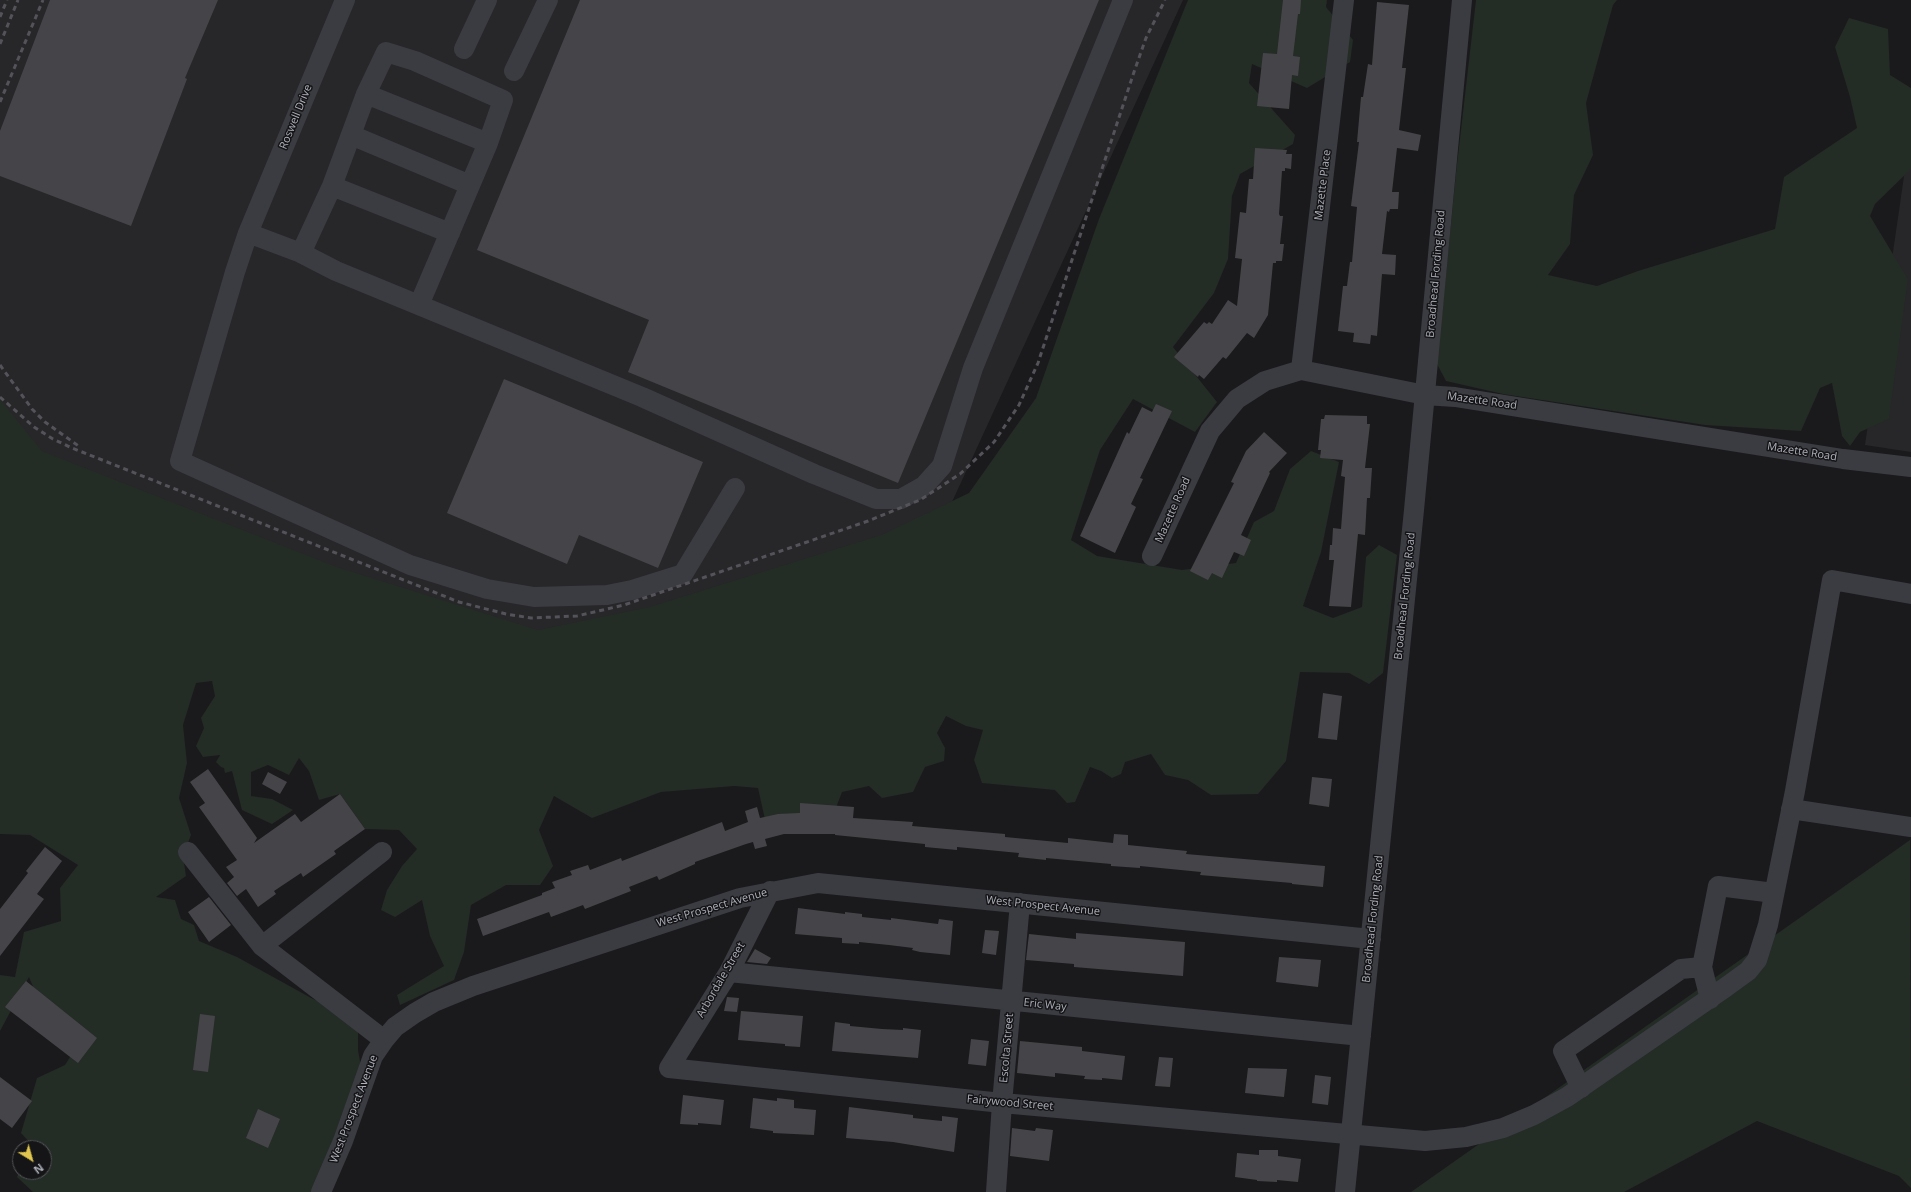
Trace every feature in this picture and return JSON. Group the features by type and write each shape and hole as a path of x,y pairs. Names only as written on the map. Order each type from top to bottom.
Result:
{"street":[{"name":"Roswell Drive","path":"345,0 248,234 235,272 180,461 410,565 487,589 534,597 607,595 638,588 683,574 735,488"},
{"path":"464,49 488,0"},
{"path":"514,71 548,0"},
{"path":"248,234 301,254 336,271 642,397 814,474 876,499 901,499 924,486 942,466 973,368 1123,0"},
{"name":"Mazette Place","path":"1301,370 1344,0"},
{"name":"Broadhead Fording Road","path":"1345,1192 1425,395 1462,0"},
{"path":"301,254 332,186 366,94 386,52 415,61 503,100 488,143 420,305"},
{"path":"366,94 488,143"},
{"path":"351,136 470,185"},
{"path":"332,186 450,233"},
{"name":"Mazette Road","path":"1152,556 1210,430 1237,399 1265,381 1301,370 1425,395 1454,396 1843,459 1911,467"},
{"name":"Fairywood Street","path":"669,1068 1002,1103 1425,1140 1466,1137 1503,1128 1534,1115 1581,1088 1748,971 1757,960 1768,925 1792,809 1832,580 1911,594"},
{"path":"1792,809 1911,827"},
{"path":"188,852 262,946 384,1040"},
{"path":"262,946 382,852"},
{"name":"West Prospect Avenue","path":"321,1192 343,1141 373,1056 384,1040 396,1027 415,1013 434,1002 473,986 645,928 740,898 818,882 1371,939"},
{"path":"1710,998 1702,967 1718,886 1774,893"},
{"name":"Arbordale Street","path":"669,1068 728,972 770,891"},
{"name":"Escolta Street","path":"996,1192 1002,1103 1020,903"},
{"path":"1581,1088 1563,1051 1681,969 1702,967"},
{"name":"Eric Way","path":"728,972 1361,1036"}],"shaded area":[{"path":"0,0 1183,0 946,515 567,667 40,481 0,431"},
{"path":"1188,0 1327,0 1326,7 1353,40 1350,62 1307,88 1252,64 1249,83 1295,135 1293,144 1240,174 1232,196 1228,259 1214,293 1173,347 1217,402 1195,432 1133,399 1100,450 1071,540 1097,556 1182,570 1236,563 1254,522 1274,511 1290,469 1311,451 1339,462 1321,552 1303,606 1333,618 1362,607 1366,557 1379,545 1397,555 1383,673 1369,684 1349,673 1300,672 1286,761 1258,794 1211,795 1188,780 1165,775 1151,754 1125,762 1121,774 1112,778 1101,771 1090,767 1075,802 1067,803 1055,790 982,783 974,760 983,730 966,726 946,716 937,733 945,748 944,761 925,767 913,792 882,798 869,786 842,792 831,821 766,824 758,788 734,786 661,792 592,818 554,796 539,830 553,866 540,885 506,885 471,905 464,952 454,980 400,1005 397,995 444,966 430,936 422,900 395,917 381,910 387,890 402,866 417,849 399,830 365,829 340,794 319,800 309,771 299,758 289,775 268,765 251,772 251,796 272,799 293,810 272,824 242,810 232,771 225,773 224,768 216,762 220,755 203,757 196,746 204,728 201,718 215,696 212,681 196,683 183,725 187,763 179,798 191,835 183,856 186,876 156,897 175,900 181,919 194,925 199,941 237,957 313,999 331,1006 358,1024 358,1050 363,1078 312,1192 33,1192 20,1180 52,1180 52,1140 27,1140 21,1133 37,1078 65,1065 85,1033 42,1008 29,977 0,1031 0,975 15,977 24,932 61,921 60,888 78,865 30,835 0,834 0,399 42,451 337,567 538,630 649,607 881,535 969,493 1036,398 1099,219"},
{"path":"1476,0 1617,0 1613,5 1586,103 1593,155 1574,195 1570,244 1548,275 1597,286 1638,271 1775,229 1784,177 1857,128 1850,97 1835,47 1849,18 1888,29 1890,75 1911,88 1911,169 1875,204 1870,216 1908,279 1889,419 1860,432 1850,446 1842,436 1832,383 1820,388 1801,431 1705,425 1503,394 1446,381 1437,364 1456,173"},
{"path":"1911,128 1911,452 1865,445"},
{"path":"1910,840 1911,1188 1899,1176 1757,1121 1624,1192 1411,1192"}],"building":[{"path":"50,0 218,0 185,78 187,79 131,226 0,176 0,131"},
{"path":"580,0 1099,0 898,483 628,372 649,320 477,250"},
{"path":"1283,0 1301,0 1293,56 1300,57 1298,76 1292,75 1289,109 1257,106 1263,53 1277,54"},
{"path":"1377,2 1409,5 1402,68 1406,68 1399,130 1421,135 1418,151 1397,148 1392,192 1399,192 1398,209 1390,209 1389,212 1387,211 1382,254 1396,255 1395,275 1382,274 1377,336 1371,335 1370,344 1353,342 1354,333 1338,331 1343,286 1347,286 1350,262 1352,262 1357,207 1351,206 1359,142 1357,142 1361,97 1363,97 1368,64 1372,65"},
{"path":"1255,148 1287,150 1286,154 1292,154 1291,169 1285,168 1285,171 1282,171 1279,214 1280,216 1283,216 1280,244 1284,244 1282,261 1276,261 1276,263 1273,263 1268,315 1254,338 1247,333 1226,359 1223,357 1204,379 1199,375 1198,377 1174,357 1204,322 1207,324 1209,322 1212,324 1228,300 1237,306 1242,259 1235,258 1240,212 1246,213 1249,179 1253,179"},
{"path":"504,379 703,462 658,568 579,535 567,564 447,513"},
{"path":"1156,404 1172,411 1140,478 1143,479 1131,504 1136,507 1115,553 1080,536 1127,432 1129,434 1142,407 1152,412"},
{"path":"1325,415 1367,416 1367,424 1370,424 1365,468 1372,468 1370,498 1367,498 1365,535 1358,534 1351,607 1329,606 1334,560 1329,560 1330,545 1332,545 1333,528 1341,529 1345,477 1341,476 1343,460 1320,458 1321,450 1318,450 1321,419 1324,419"},
{"path":"1264,432 1287,453 1269,472 1270,473 1241,535 1251,540 1244,556 1234,552 1222,578 1212,573 1208,580 1190,571 1234,483 1231,482 1246,451"},
{"path":"1323,693 1342,696 1337,740 1318,738"},
{"path":"208,769 257,838 254,843 295,814 301,822 340,794 365,829 334,851 336,854 303,877 301,873 274,891 276,894 258,907 246,889 237,896 227,883 234,877 226,867 237,860 199,807 205,803 190,782"},
{"path":"268,772 287,782 280,794 262,784"},
{"path":"1312,777 1332,779 1329,807 1309,804"},
{"path":"800,803 854,807 853,818 913,822 912,826 1005,834 1005,837 1068,843 1068,838 1113,843 1114,834 1128,835 1128,845 1187,851 1186,854 1325,866 1323,887 1200,875 1201,872 1140,866 1140,868 1111,866 1111,864 1018,857 1019,853 957,847 957,850 925,847 925,844 835,834 784,834 765,839 767,846 755,849 753,842 695,862 695,864 659,880 657,876 629,887 631,891 585,909 583,905 551,917 549,912 483,936 477,919 542,895 542,893 555,888 552,882 572,875 570,871 588,865 590,870 621,858 622,861 722,822 725,831 748,822 745,811 757,807 760,818 778,814 800,813"},
{"path":"45,847 62,861 37,894 44,899 0,956 0,909 28,873 26,871"},
{"path":"209,897 231,925 209,942 188,912"},
{"path":"798,908 845,914 845,912 862,914 862,917 891,920 891,918 938,924 939,919 953,921 950,955 920,952 912,950 913,948 889,945 859,942 859,944 842,943 842,938 795,934"},
{"path":"985,930 999,931 996,955 982,953"},
{"path":"1076,933 1185,942 1183,976 1074,967 1074,964 1026,960 1029,934 1076,939"},
{"path":"755,949 771,958 767,964 747,962"},
{"path":"1279,957 1321,960 1318,987 1276,982"},
{"path":"26,981 97,1038 78,1063 5,1007"},
{"path":"727,997 739,998 737,1012 724,1011"},
{"path":"741,1011 803,1016 800,1047 785,1046 785,1044 738,1040"},
{"path":"200,1014 215,1016 208,1072 193,1070"},
{"path":"835,1022 850,1024 850,1026 882,1029 903,1030 903,1028 921,1030 918,1058 832,1051"},
{"path":"971,1039 989,1041 986,1066 968,1064"},
{"path":"1020,1041 1082,1047 1082,1051 1125,1056 1122,1080 1102,1078 1102,1080 1084,1079 1085,1076 1055,1073 1055,1077 1017,1073"},
{"path":"1159,1057 1173,1058 1170,1087 1155,1086"},
{"path":"1248,1068 1287,1069 1284,1097 1245,1093"},
{"path":"1315,1075 1331,1077 1328,1105 1312,1103"},
{"path":"0,1077 32,1101 12,1128 0,1119"},
{"path":"683,1095 724,1100 721,1125 698,1123 698,1125 680,1124"},
{"path":"753,1098 777,1101 777,1098 794,1100 794,1108 816,1110 814,1135 773,1133 773,1131 750,1128"},
{"path":"849,1107 913,1115 913,1118 942,1121 942,1116 958,1118 954,1152 893,1142 846,1138"},
{"path":"258,1109 280,1119 268,1148 246,1138"},
{"path":"1012,1128 1035,1131 1036,1128 1053,1130 1049,1161 1010,1156"},
{"path":"1259,1150 1278,1150 1278,1156 1301,1159 1298,1182 1277,1180 1277,1182 1257,1181 1235,1177 1237,1153 1259,1155"}],"railway":[{"path":"0,17 7,0"},
{"path":"0,44 18,0"},
{"path":"0,102 43,0"},
{"path":"0,397 34,427 53,439 72,448 459,602 506,614 531,618 577,616 624,605 868,521 920,500 960,474 994,442 1019,405 1038,363 1134,72 1146,38 1165,0"},
{"path":"0,365 32,409 45,422 80,447"}]}
